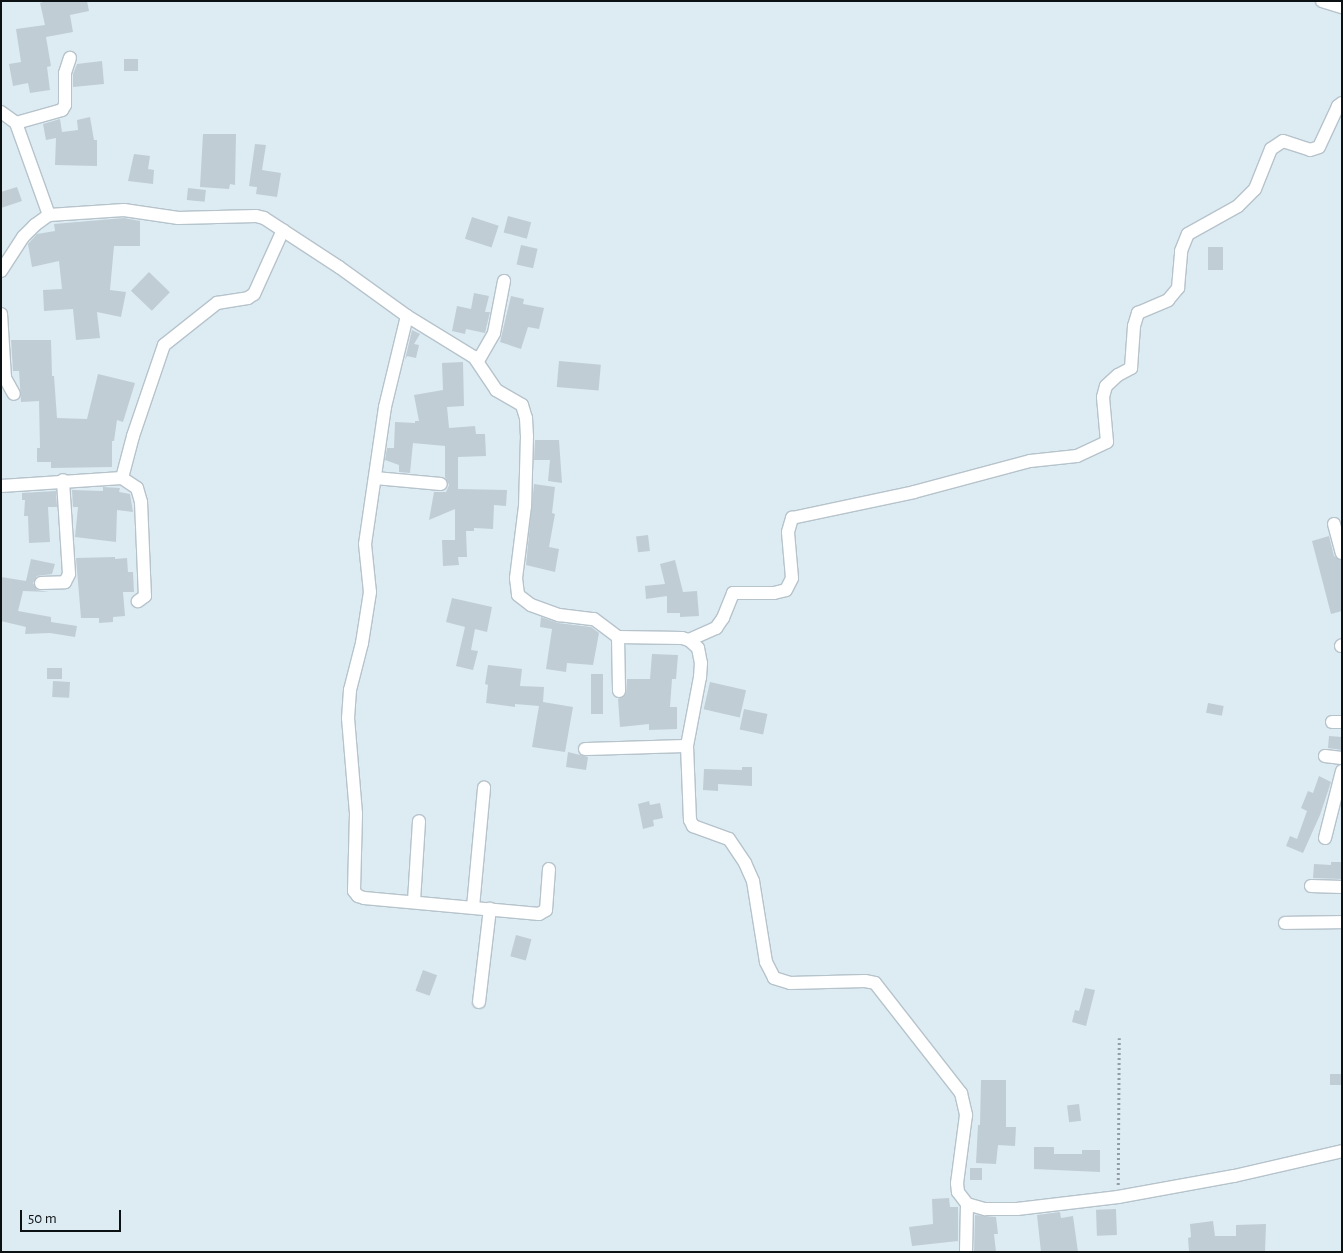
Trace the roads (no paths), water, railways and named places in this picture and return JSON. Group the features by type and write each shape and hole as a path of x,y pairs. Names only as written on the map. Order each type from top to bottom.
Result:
{"street":[{"path":"1322,1 1342,7"},
{"path":"16,123 62,110 65,105 65,73 70,58"},
{"path":"689,640 716,628 723,618 733,593 774,593 786,590 792,578 788,532 792,518 914,492 1030,461 1077,456 1107,442 1103,397 1106,386 1118,375 1131,368 1134,326 1138,314 1168,300 1178,288 1181,250 1188,234 1238,206 1256,189 1271,149 1283,141 1310,150 1319,147 1338,106 1342,103"},
{"path":"1,112 16,123 49,215"},
{"path":"1,271 23,237 49,215 124,210 178,218 256,216 269,220 407,316 478,361 496,390 518,401 525,411 526,418 526,500 516,578 518,595 531,605 559,615 594,619 618,637 670,637 689,640 698,648 701,663 697,701 687,746 690,820 693,826 729,839 745,863 753,881 766,962 774,978 790,983 865,981 875,984 961,1093 966,1115 957,1184 958,1192 966,1204 966,1252"},
{"path":"122,478 133,436 164,345 217,303 248,298 254,294 283,230"},
{"path":"478,361 494,333 504,281"},
{"path":"1,314 5,378 14,394"},
{"path":"407,316 385,407 374,478 365,544 370,592 362,643 350,690 348,718 356,814 354,891 358,896 364,898 543,913 546,910 549,869"},
{"path":"1,486 63,480 122,478 133,484 140,496 146,596 138,601"},
{"path":"374,478 441,484"},
{"path":"41,583 65,582 69,574 63,480"},
{"path":"1334,524 1342,553"},
{"path":"618,637 620,691"},
{"path":"585,749 687,746"},
{"path":"1324,756 1342,758"},
{"path":"1325,838 1342,771"},
{"path":"473,907 484,788"},
{"path":"414,902 419,821"},
{"path":"1312,886 1342,887"},
{"path":"479,1002 490,909"},
{"path":"1285,923 1342,922"},
{"path":"966,1204 985,1209 1017,1209 1118,1197 1234,1176 1342,1151"}]}
